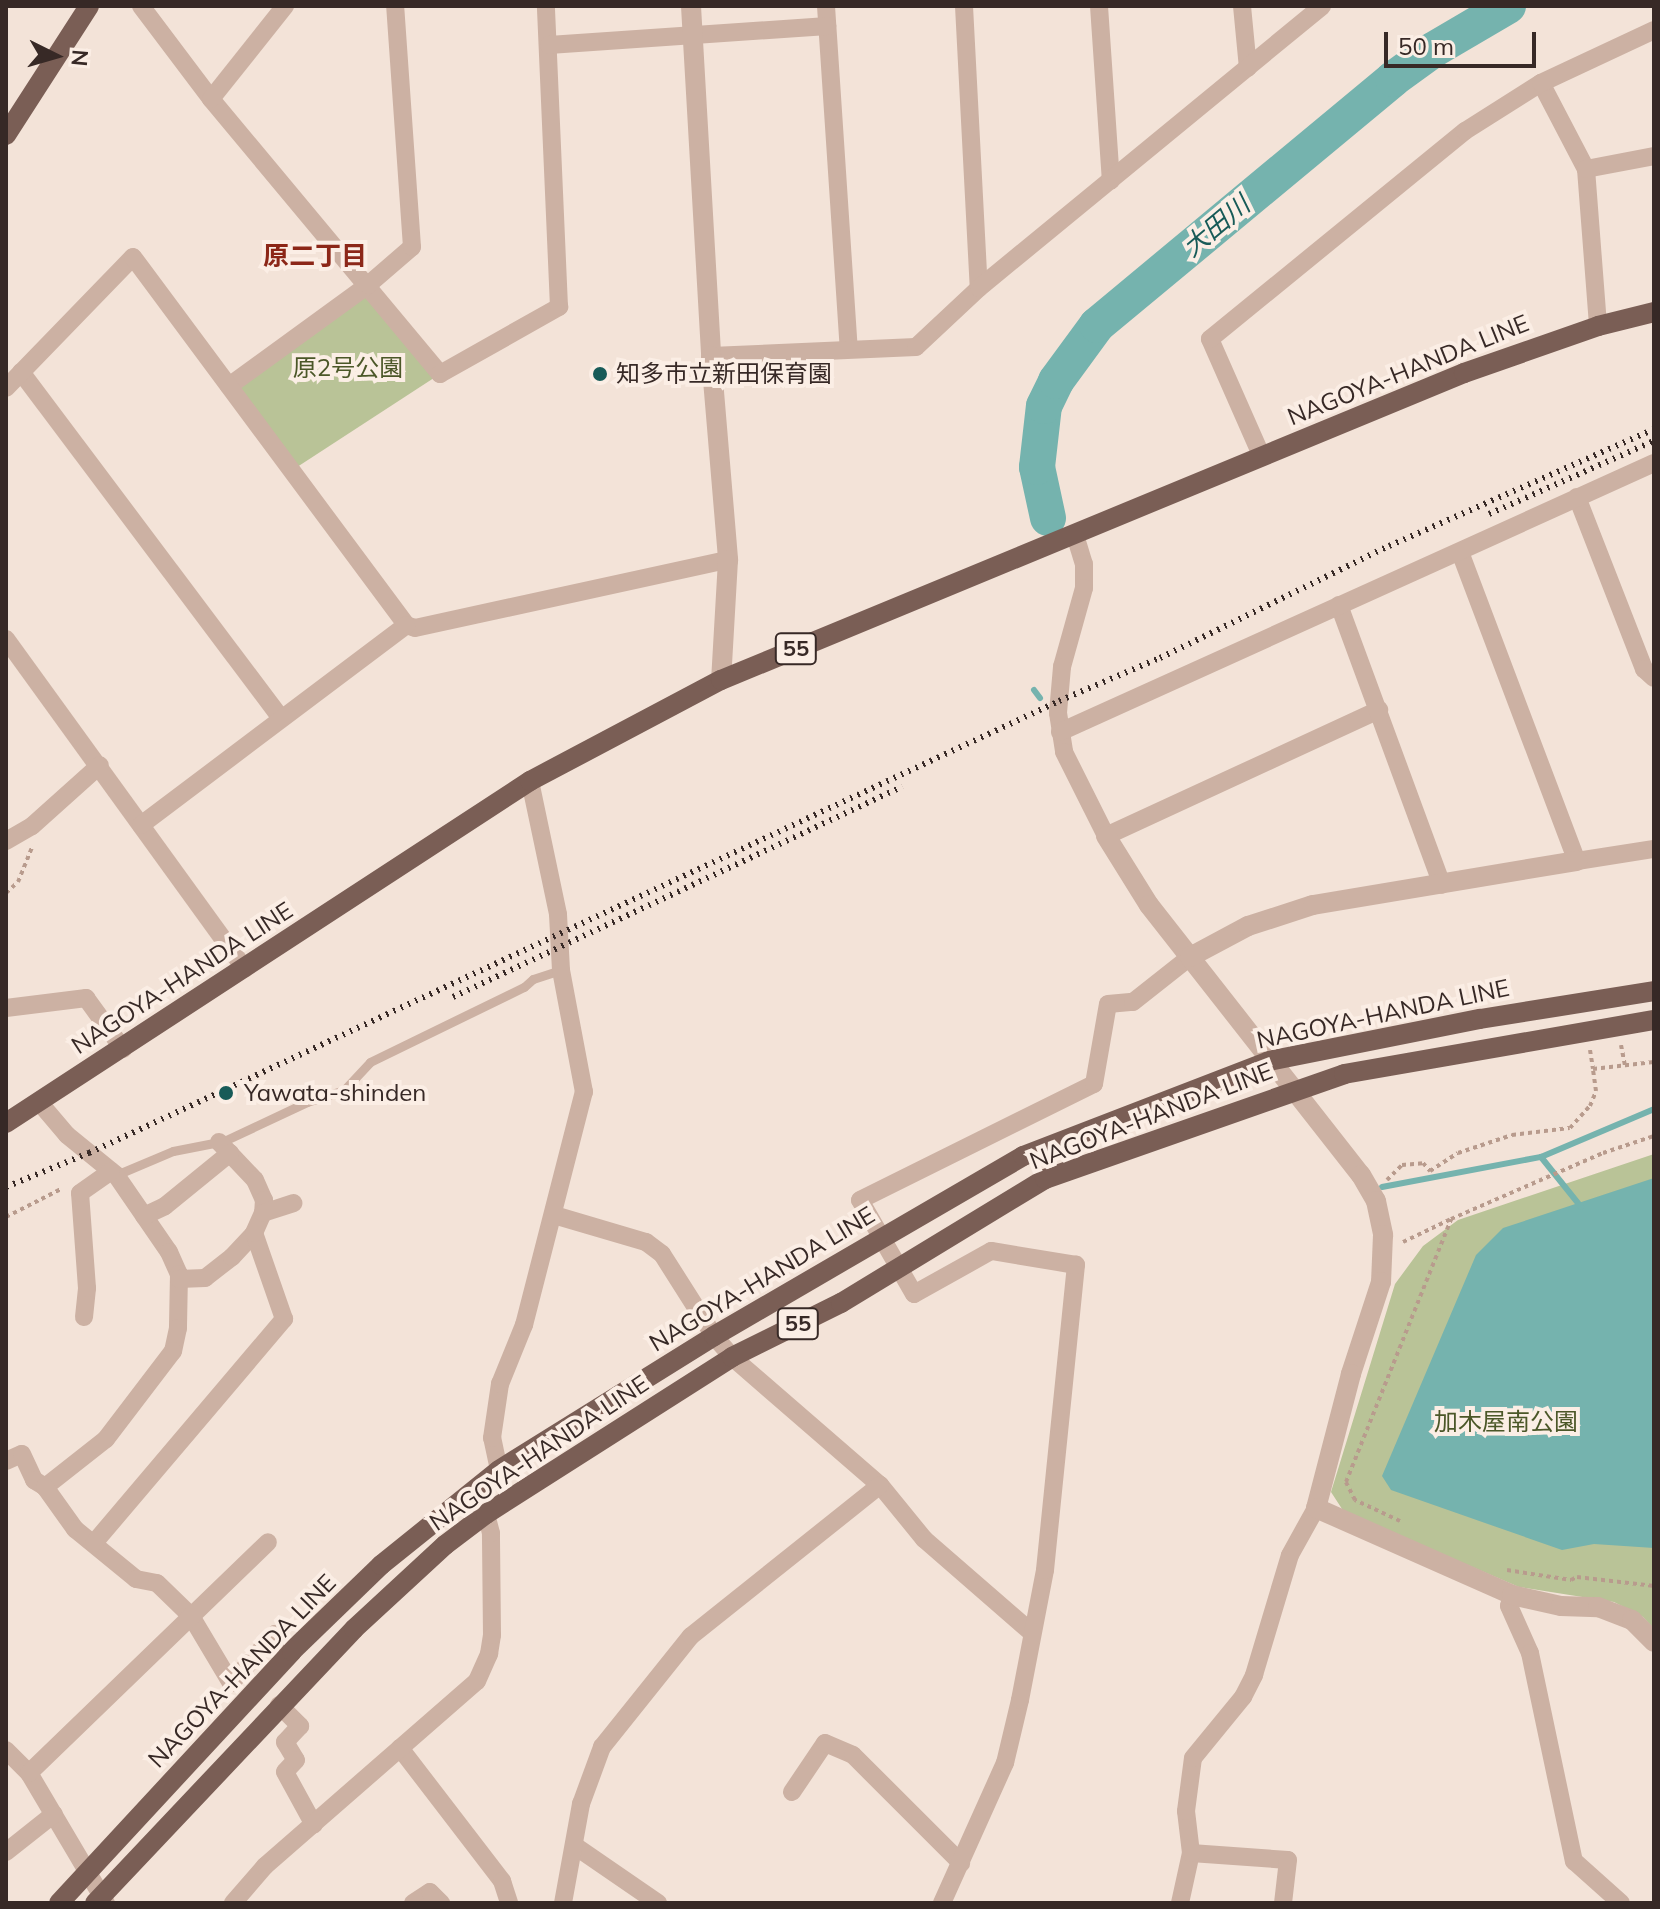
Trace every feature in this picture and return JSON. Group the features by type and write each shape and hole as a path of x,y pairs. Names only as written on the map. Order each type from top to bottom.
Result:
{"main road":[{"path":"6,135 89,6"},
{"name":"NAGOYA-HANDA LINE","path":"6,1123 530,781 721,680 1464,373 1598,326 1654,312"},
{"name":"NAGOYA-HANDA LINE","path":"59,1903 292,1651 381,1565 499,1470 714,1336 1023,1156 1269,1061 1480,1019 1654,991"},
{"name":"NAGOYA-HANDA LINE","path":"101,1901 279,1705 400,1584 486,1514 732,1357 841,1303 1045,1179 1344,1074 1654,1020"}],"street":[{"path":"141,6 211,99 440,374 559,307 546,6"},
{"path":"211,99 285,6"},
{"path":"229,386 368,285 412,247 395,6"},
{"path":"691,6 711,356 728,560 721,680"},
{"path":"826,6 849,348"},
{"path":"964,6 979,288"},
{"path":"1099,6 1111,181"},
{"path":"1242,6 1248,68"},
{"path":"711,356 916,347 979,288 1322,6"},
{"path":"549,45 693,38 827,26"},
{"path":"1262,457 1210,339 1465,131 1541,83 1654,30"},
{"path":"1541,83 1586,169 1598,326"},
{"path":"1586,169 1654,156"},
{"path":"6,388 133,257 406,625 415,628 728,560"},
{"path":"21,372 281,718"},
{"path":"1060,732 1654,463"},
{"path":"1577,497 1644,669 1654,678"},
{"path":"1075,535 1084,564 1084,588 1062,667 1060,732 1072,773 1126,872 1370,1188 1383,1235 1381,1282 1351,1374 1316,1508 1290,1555 1254,1675 1243,1697 1193,1758 1186,1811 1191,1853 1180,1903"},
{"path":"1460,552 1577,861"},
{"path":"1339,605 1442,885"},
{"path":"141,825 406,625"},
{"path":"6,639 245,969"},
{"path":"1106,836 1379,710"},
{"path":"6,841 32,826 100,765"},
{"path":"499,1470 492,1438 500,1384 524,1325 584,1092 561,970 558,914 530,781"},
{"path":"942,1903 1005,1763 1045,1570 1076,1265 991,1251 914,1294 860,1200 1094,1084 1108,1004 1133,1002 1190,957 1228,935 1276,915 1313,905 1654,849"},
{"path":"6,1008 86,998 123,1049"},
{"path":"39,1102 67,1135 113,1173 169,1252 179,1279 178,1328 173,1351 106,1439 45,1487"},
{"path":"144,1216 165,1206 224,1147 246,1167 260,1189 263,1213 254,1233 232,1257 205,1278 179,1279"},
{"path":"84,1317 87,1288 80,1193 113,1173"},
{"path":"263,1213 293,1203"},
{"path":"554,1215 646,1242 662,1254 714,1336 732,1357 880,1485 924,1539 1031,1632"},
{"path":"94,1543 284,1319 254,1233"},
{"path":"6,1461 22,1454 34,1480 45,1487 75,1529 136,1579 157,1583 191,1616 231,1683 275,1634 292,1651"},
{"path":"563,1903 581,1804 602,1747 691,1636 880,1485"},
{"path":"1316,1508 1512,1595 1561,1606 1598,1607 1632,1620 1654,1642"},
{"path":"233,1903 265,1866 477,1681 489,1654 491,1533 486,1514"},
{"path":"29,1773 268,1542"},
{"path":"1512,1595 1509,1606 1530,1653 1574,1861 1621,1903"},
{"path":"279,1705 300,1726 285,1742 296,1760 285,1772 314,1825"},
{"path":"792,1792 825,1743 853,1755 961,1863"},
{"path":"400,1748 502,1881 509,1903"},
{"path":"6,1750 29,1773 88,1872 101,1901"},
{"path":"6,1852 54,1814"},
{"path":"575,1846 658,1903"},
{"path":"1191,1853 1288,1860 1283,1903"},
{"path":"413,1903 430,1892 441,1903"}],"lane":[{"path":"113,1173 173,1151 224,1147 307,1102 344,1090 370,1062 524,987 533,979 561,970"}],"path":[{"path":"6,893 27,865 32,826"},
{"path":"1620,1043 1625,1066"},
{"path":"1382,1184 1402,1165 1423,1163 1430,1171 1458,1153 1512,1135 1570,1128 1590,1106 1596,1091 1590,1050"},
{"path":"1593,1069 1654,1062"},
{"path":"1399,1242 1603,1153 1654,1136"},
{"path":"6,1217 64,1188"},
{"path":"1412,1527 1355,1500 1346,1482 1451,1219"},
{"path":"1494,1565 1571,1580 1577,1577 1654,1586"}],"green space":[{"name":"原2号公園","path":"368,285 440,374 291,471 229,386"},
{"name":"加木屋南公園","path":"1654,1154 1654,1629 1643,1617 1614,1602 1519,1587 1344,1512 1331,1492 1395,1284 1423,1246 1458,1220"}],"water":[{"name":"加木屋南公園","path":"1654,1178 1654,1548 1594,1544 1562,1550 1391,1490 1382,1476 1476,1255 1503,1228"}],"waterway":[{"name":"大田川","path":"1048,518 1037,467 1044,406 1056,381 1097,325 1393,79 1433,50 1508,6"},
{"path":"1048,518 1050,526"},
{"path":"1034,690 1040,698"},
{"path":"1382,1187 1541,1157 1654,1109"},
{"path":"1541,1157 1581,1207"}],"railway":[{"path":"6,1187 89,1153 1059,701 1160,658 1389,546 1654,429"},
{"path":"1489,514 1654,441"},
{"path":"453,997 902,787"}],"place":[{"name":"知多市立新田保育園","path":"600,374"},
{"name":"Yawata-shinden","path":"226,1093"}],"district":[{"name":"原二丁目","path":"315,256"}]}
